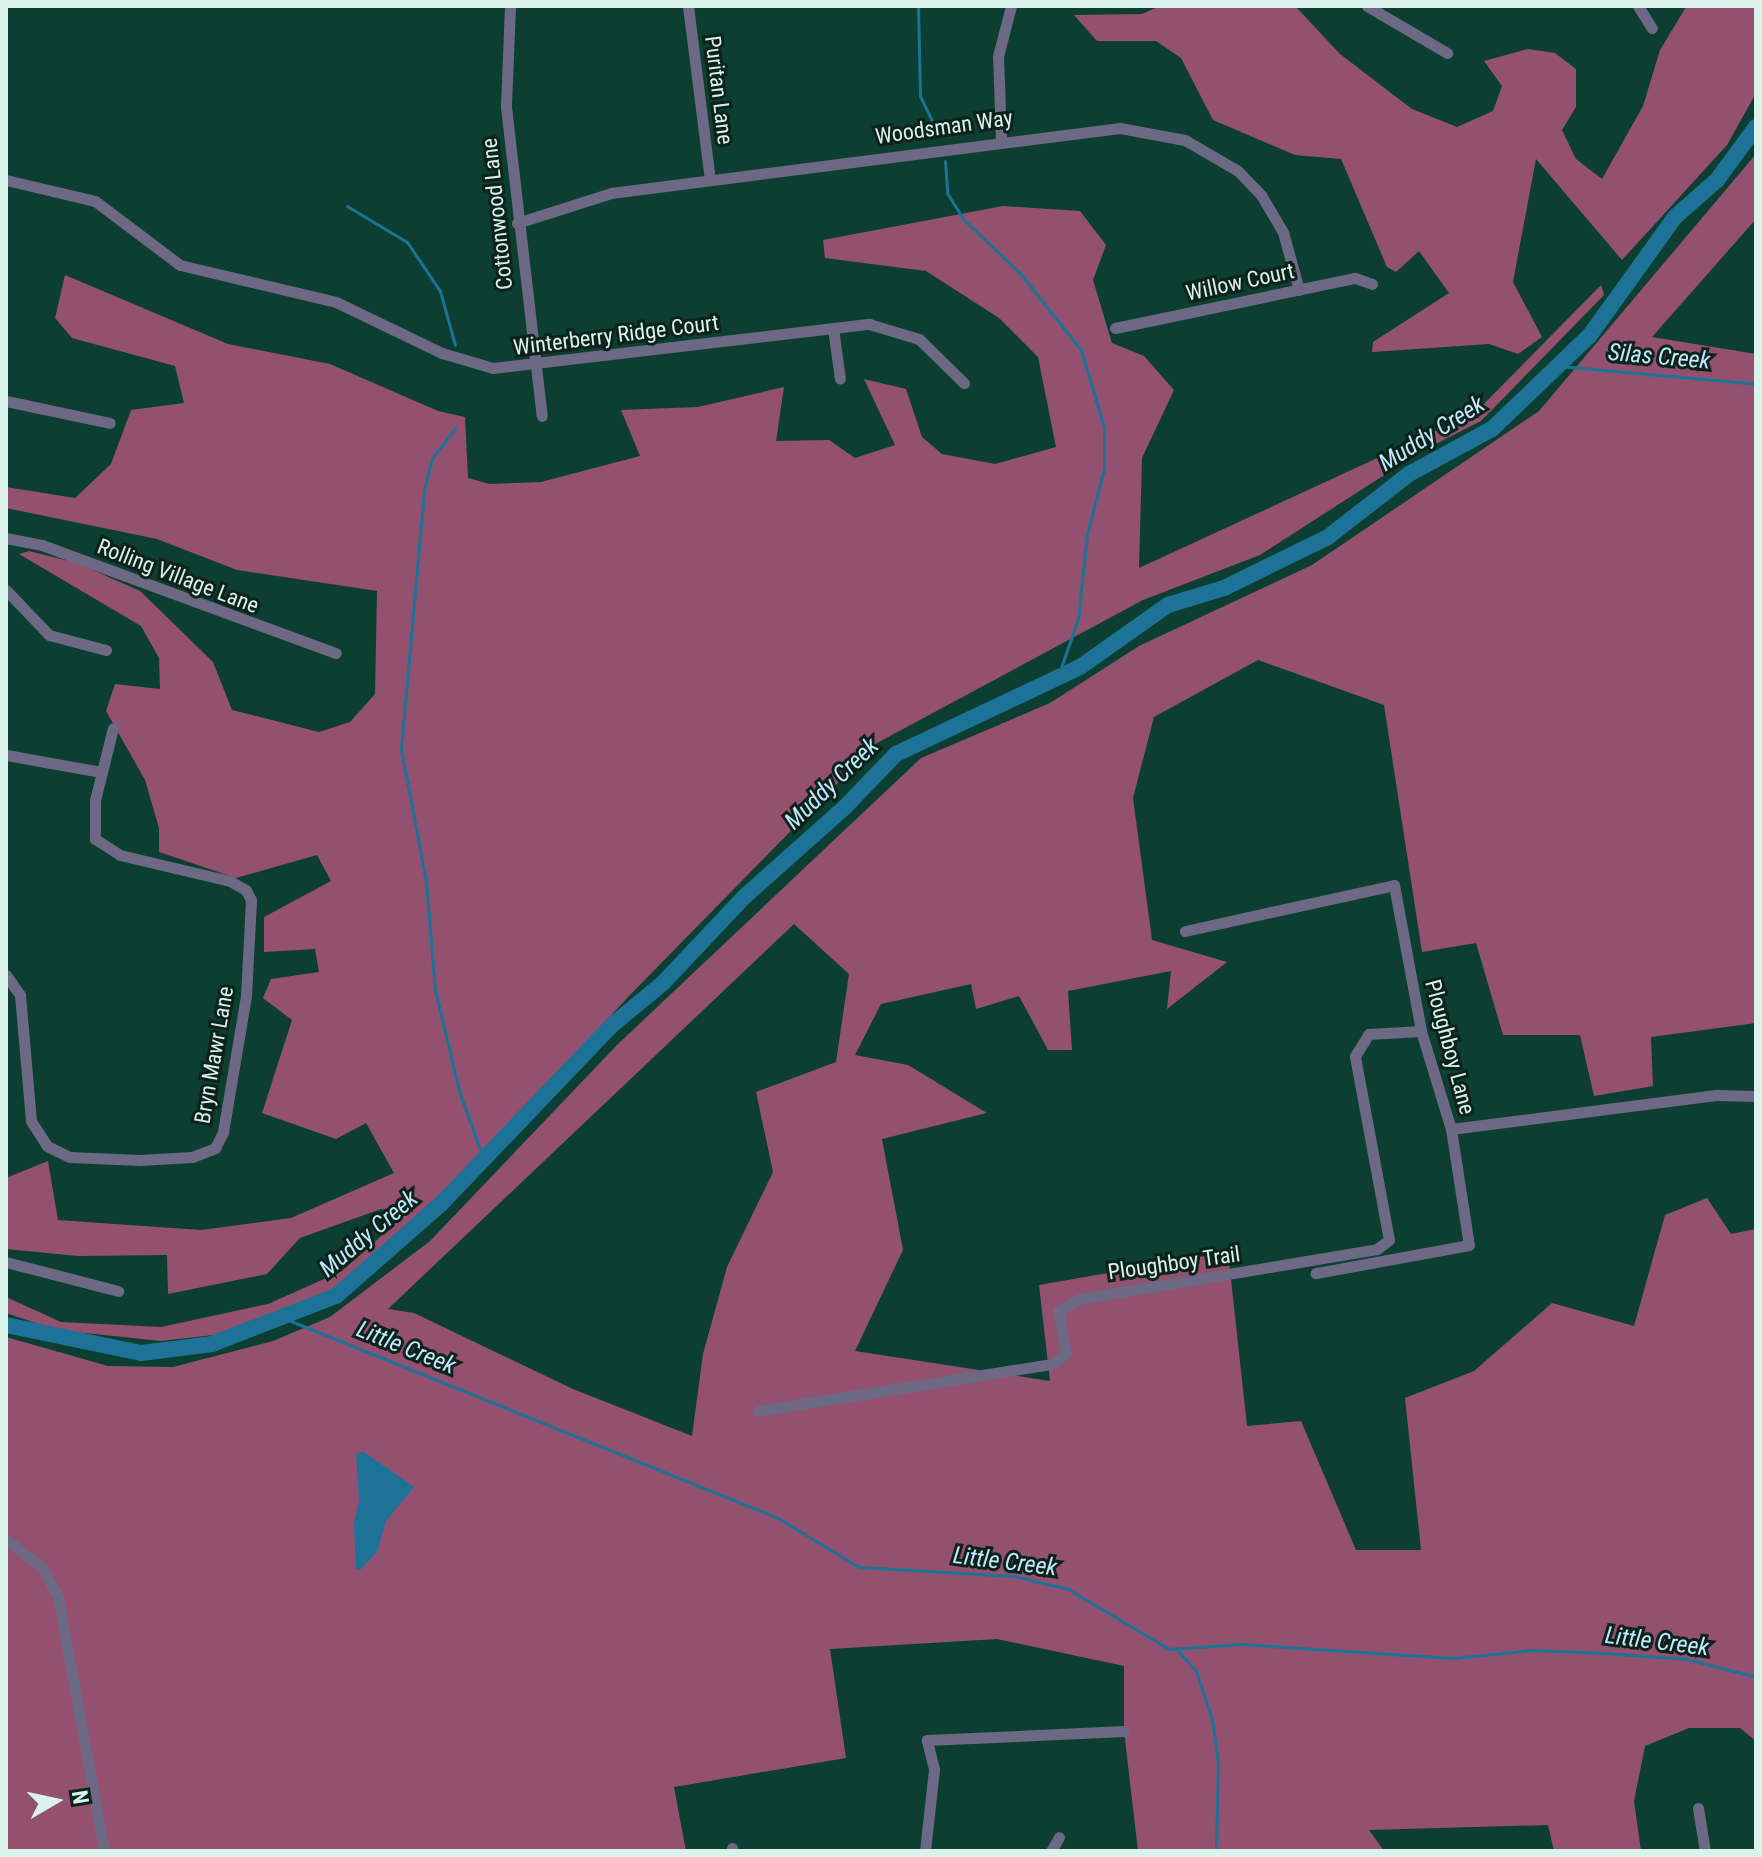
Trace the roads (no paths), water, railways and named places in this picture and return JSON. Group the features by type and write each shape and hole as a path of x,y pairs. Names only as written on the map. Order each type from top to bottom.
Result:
{"street":[{"name":"Cottonwood Lane","path":"510,6 506,107 517,223 542,416"},
{"name":"Puritan Lane","path":"688,6 710,179"},
{"path":"1001,140 998,56 1011,6"},
{"path":"1367,6 1447,53"},
{"path":"1638,6 1652,28"},
{"name":"Woodsman Way","path":"517,223 596,196 1001,140 1120,128 1164,133 1205,148 1238,171 1273,213 1299,290"},
{"name":"Winterberry Ridge Court","path":"6,180 95,201 155,249 192,270 336,302 474,364 536,367 869,324 900,331 930,347 964,383"},
{"name":"Willow Court","path":"1115,328 1355,278 1372,284"},
{"path":"833,328 840,379"},
{"path":"6,401 110,423"},
{"name":"Rolling Village Lane","path":"6,538 42,545 336,653"},
{"path":"6,590 49,635 106,650"},
{"name":"Bryn Mawr Lane","path":"6,975 20,995 31,1121 47,1146 70,1157 140,1160 192,1157 215,1148 223,1132 246,996 251,900 246,890 230,881 141,861 100,845 92,832 101,772 113,728"},
{"path":"6,755 101,772"},
{"name":"Ploughboy Lane","path":"1185,931 1394,885 1421,1031 1451,1129 1716,1095 1756,1096"},
{"name":"Ploughboy Trail","path":"758,1411 1052,1364 1066,1353 1058,1311 1079,1299 1377,1249 1389,1240 1355,1056 1369,1034 1421,1031"},
{"path":"1316,1273 1469,1245 1451,1129"},
{"path":"6,1262 118,1291"},
{"path":"6,1540 42,1567 58,1597 104,1851"},
{"path":"925,1851 934,1769 927,1740 1124,1731"},
{"path":"1698,1808 1705,1851"},
{"path":"1051,1851 1059,1837"}],"water":[{"path":"364,1452 414,1487 386,1521 377,1552 360,1570 356,1569 354,1523 359,1500 356,1453"}],"waterway":[{"path":"918,6 920,96 937,131"},
{"name":"Muddy Creek","path":"6,1325 141,1353 212,1344 336,1296 440,1205 611,1026 663,983 744,897 845,807 896,754 1080,667 1168,605 1224,588 1328,537 1409,474 1492,429 1590,335 1675,217 1717,180 1756,127"},
{"path":"945,161 947,193 963,219 1020,273 1081,350 1104,427 1104,469 1087,534 1078,619 1058,676"},
{"path":"347,206 407,242 440,291 455,345"},
{"name":"Silas Creek","path":"1560,366 1756,384"},
{"path":"455,428 432,458 424,491 401,749 426,881 435,990 459,1091 484,1161"},
{"name":"Little Creek","path":"281,1317 778,1518 859,1567 1014,1576 1068,1589 1169,1649 1241,1644 1453,1658 1532,1650 1605,1653 1687,1659 1756,1677"},
{"path":"1178,1651 1196,1671 1212,1719 1218,1763 1216,1851"}]}
